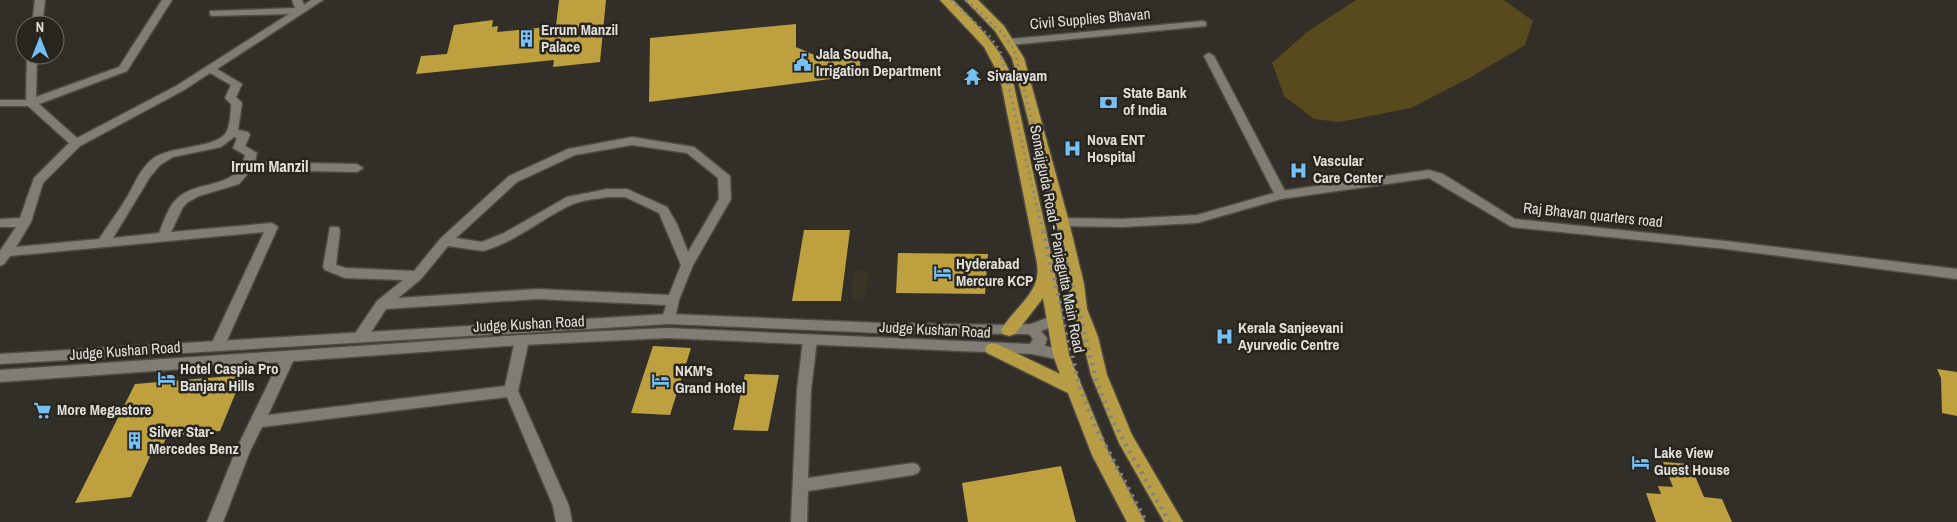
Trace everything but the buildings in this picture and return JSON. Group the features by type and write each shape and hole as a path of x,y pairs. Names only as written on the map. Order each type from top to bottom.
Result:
{"highway":[{"path":"948,3 971,0"},
{"name":"Somajiguda Road - Panjagutta Main Road","path":"971,0 996,24 1010,42 1024,77 1062,222 1076,284 1078,309 1090,337 1106,396 1125,438 1174,522"},
{"name":"Somajiguda Road - Panjagutta Main Road","path":"948,3 992,47 1000,59 1006,77 1047,275 1061,355 1102,454 1136,522"},
{"path":"1009,330 1036,297 1047,275"},
{"path":"992,349 1074,388"}],"street":[{"path":"38,15 40,0"},
{"path":"0,103 31,103 123,69 167,0"},
{"path":"214,13 299,5 318,0"},
{"path":"3,257 25,222 38,182 76,143 180,88 210,69 299,5"},
{"name":"Civil Supplies Bhavan","path":"1010,42 1202,24"},
{"path":"1209,56 1281,195"},
{"path":"32,65 31,103 76,143"},
{"path":"210,69 237,84 230,98 237,103 237,109 232,122 232,134"},
{"path":"103,243 135,194 140,180 162,157 212,146 232,134 244,135 239,148 251,153 248,166 235,181 195,193 184,199 178,205 163,237"},
{"path":"360,336 382,304 417,276 445,241 513,179 572,152 632,141 690,150 724,176 725,199 687,266 669,319"},
{"path":"248,166 357,168"},
{"name":"Raj Bhavan quarters road","path":"1062,222 1122,223 1197,219 1281,195 1429,174 1439,177 1512,223 1726,245 1957,274"},
{"path":"445,241 483,246 508,236 571,200 607,193 627,193 662,210 671,224 687,266"},
{"path":"0,224 25,222"},
{"path":"3,257 103,243 272,227 217,347"},
{"path":"334,230 329,267 345,274 417,276"},
{"path":"382,304 537,294 674,300"},
{"name":"Judge Kushan Road","path":"0,359 669,319 881,328 1009,330 1032,329 1055,320"},
{"path":"1032,329 1040,338 1039,345 1032,350"},
{"name":"Judge Kushan Road","path":"0,376 522,340 667,333 1032,350 1061,355"},
{"path":"522,340 511,391 548,475 564,522"},
{"path":"799,522 804,390 810,340"},
{"path":"215,522 243,450 288,357"},
{"path":"258,422 511,391"},
{"path":"800,486 913,469"}],"shaded area":[{"path":"1356,0 1504,0 1533,21 1525,45 1471,77 1411,108 1339,122 1314,119 1284,96 1272,63 1307,32"},
{"path":"854,270 868,271 865,299 851,300"}],"railway":[{"path":"951,0 991,38 1000,51 1043,232"},
{"path":"966,0 1003,34 1014,49 1060,232"},
{"path":"1043,231 1079,385 1094,424 1146,522"},
{"path":"1059,231 1097,383 1112,419 1169,522"}],"place":[{"name":"Errum Manzil Palace","path":"527,39"},
{"name":"Jala Soudha, Irrigation Department","path":"802,63"},
{"name":"Sivalayam","path":"973,76"},
{"name":"State Bank of India","path":"1109,102"},
{"name":"Nova ENT Hospital","path":"1073,149"},
{"name":"Vascular Care Center","path":"1299,170"},
{"name":"Hyderabad Mercure KCP","path":"942,273"},
{"name":"Kerala Sanjeevani Ayurvedic Centre","path":"1224,337"},
{"name":"Hotel Caspia Pro Banjara Hills","path":"166,378"},
{"name":"NKM's Grand Hotel","path":"661,380"},
{"name":"More Megastore","path":"43,410"},
{"name":"Silver Star- Mercedes Benz","path":"135,441"},
{"name":"Lake View Guest House","path":"1640,462"}],"district":[{"name":"Irrum Manzil","path":"270,166"}]}
